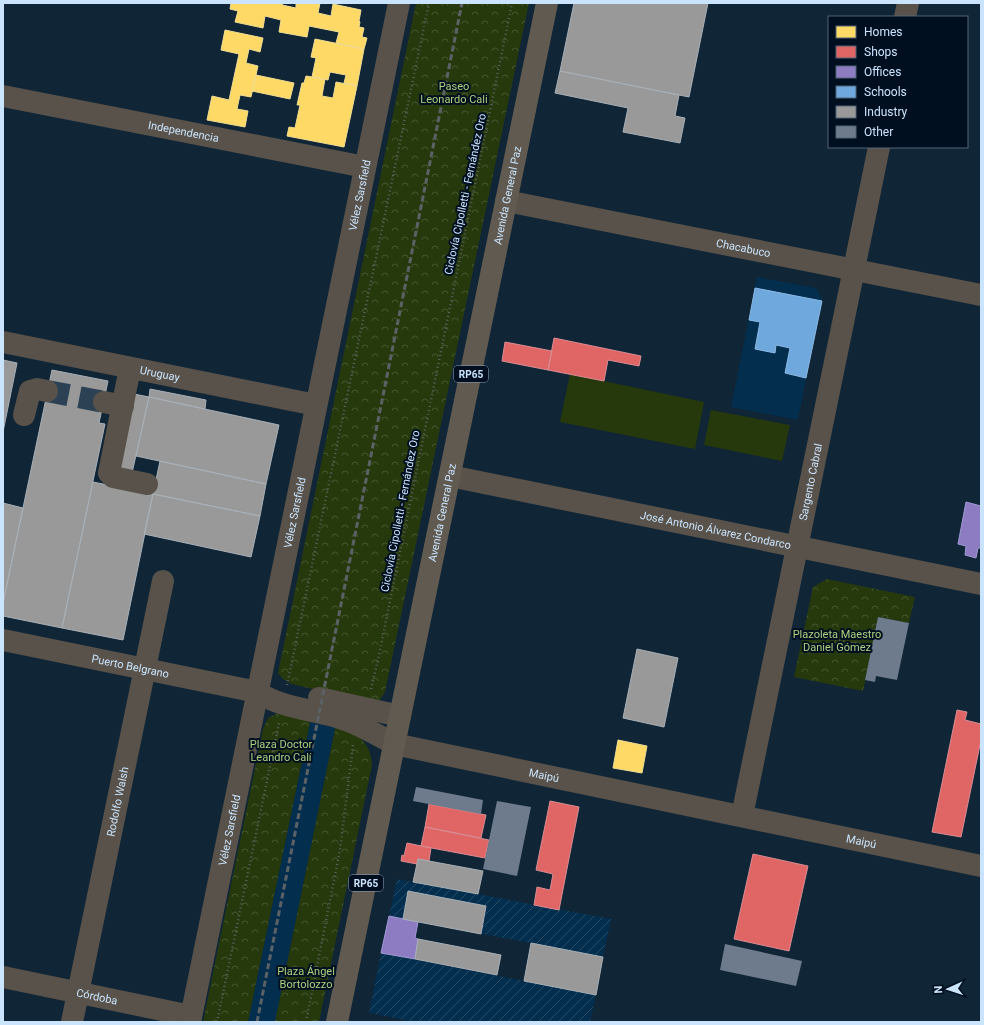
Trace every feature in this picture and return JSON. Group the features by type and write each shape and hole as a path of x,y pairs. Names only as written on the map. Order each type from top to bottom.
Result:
{"main road":[{"name":"Avenida General Paz","path":"337,1022 547,3"}],"street":[{"name":"Vélez Sarsfield","path":"190,1019 399,3"},
{"path":"905,16 908,3"},
{"name":"Independencia","path":"3,96 365,167"},
{"name":"Sargento Cabral","path":"742,816 879,148"},
{"name":"Chacabuco","path":"506,201 981,295"},
{"name":"Uruguay","path":"3,342 316,404"},
{"path":"130,368 113,404 109,473 113,477 147,484"},
{"path":"24,415 30,391 36,389 47,391"},
{"name":"José Antonio Álvarez Condarco","path":"450,476 981,584"},
{"name":"Rodolfo Walsh","path":"72,1022 163,581"},
{"name":"Puerto Belgrano","path":"3,640 257,692"},
{"name":"Maipú","path":"257,692 273,702 284,697 331,716 400,716"},
{"name":"Maipú","path":"360,716 394,744 981,866"},
{"name":"Córdoba","path":"3,977 190,1019"}],"path":[{"path":"217,1022 429,3"},
{"name":"Ciclovía Cipolletti - Fernández Oro","path":"306,1022 340,850 351,757 360,716 374,676 379,655 512,3"},
{"path":"804,633 872,646"}],"shaded area":[{"path":"757,277 816,288 822,298 798,420 731,407"},
{"path":"311,718 336,724 275,1022 248,1022"},
{"path":"397,879 611,919 603,957 389,916"},
{"path":"381,953 596,995 590,1022 415,1022 369,1013"}],"green space":[{"name":"Paseo Leonardo Cali","path":"416,3 529,3 385,692 379,701 370,703 292,684 283,679 278,673"},
{"path":"570,374 704,402 695,449 560,422"},
{"path":"711,410 790,425 782,461 704,445"},
{"name":"Plazoleta Maestro Daniel Gómez","path":"827,579 915,597 909,623 878,617 863,691 794,677 813,587"},
{"name":"Plaza Doctor Leandro Calí","path":"278,713 311,718 248,1022 203,1022 263,729 268,718"},
{"name":"Plaza Ángel Bortolozzo","path":"336,724 350,731 361,739 369,750 372,765 319,1022 275,1022"}],"building: Homes":[{"path":"231,3 283,3 282,5 296,8 296,3 320,3 318,13 331,16 333,4 361,10 359,27 364,28 362,37 367,38 364,49 336,43 339,32 309,26 307,37 279,32 281,20 265,16 263,28 235,22 238,11 230,9"},
{"path":"225,30 263,38 260,52 249,49 246,63 258,66 251,97 240,95 237,109 248,111 245,127 207,120 212,96 229,100 239,54 221,50"},
{"path":"315,39 364,49 357,86 344,83 346,75 330,72 328,80 312,77 316,58 311,57"},
{"path":"256,75 294,83 290,99 252,91"},
{"path":"306,76 325,79 322,96 333,98 336,82 357,86 344,147 287,136 289,127 295,128 300,105 297,105 302,83 304,83"},
{"path":"618,740 647,746 642,773 613,768"}],"building: Shops":[{"path":"554,338 641,356 639,366 608,360 604,381 548,370"},
{"path":"505,342 552,351 548,370 502,361"},
{"path":"957,710 967,712 965,720 981,724 981,740 961,837 932,832"},
{"path":"550,801 579,807 559,910 534,905 537,887 550,890 553,874 536,870"},
{"path":"429,804 486,815 481,838 425,827"},
{"path":"425,827 489,840 485,858 421,846"},
{"path":"407,843 431,848 429,861 418,859 417,864 401,861 402,855 404,856"},
{"path":"753,854 808,866 789,951 734,939"}],"building: Offices":[{"path":"966,502 981,506 981,548 978,548 976,558 965,555 966,546 958,544"},
{"path":"389,916 418,922 415,938 418,939 415,959 381,953"}],"building: Schools":[{"path":"755,288 822,301 806,378 785,373 790,348 776,345 775,353 755,349 760,322 749,320"}],"building: Industry":[{"path":"574,3 708,3 689,97 560,71"},
{"path":"560,71 679,95 675,116 685,118 680,143 623,132 628,108 555,93"},
{"path":"3,360 17,363 3,432"},
{"path":"52,370 108,381 99,423 105,424 62,628 3,616 3,603"},
{"path":"150,389 206,400 205,409 149,397"},
{"path":"134,394 149,397 132,473 118,470"},
{"path":"149,397 279,425 266,484 136,456"},
{"path":"160,461 266,484 260,516 153,494"},
{"path":"93,482 153,494 123,640 62,628"},
{"path":"153,494 260,516 251,557 144,534"},
{"path":"3,503 23,508 3,603"},
{"path":"637,649 678,658 664,727 623,718"},
{"path":"418,859 483,871 478,894 413,882"},
{"path":"408,891 486,906 481,934 403,919"},
{"path":"418,939 501,955 497,975 415,959"},
{"path":"531,943 603,957 596,995 524,981"}],"building: Other":[{"path":"878,617 909,623 897,680 876,676 875,682 865,680"},
{"path":"416,787 483,800 481,814 413,801"},
{"path":"497,801 531,807 517,876 483,869"},
{"path":"725,944 802,961 796,986 720,970"}],"tunnel":[{"path":"47,391 104,402"}],"railway":[{"path":"257,1022 462,3"}]}
